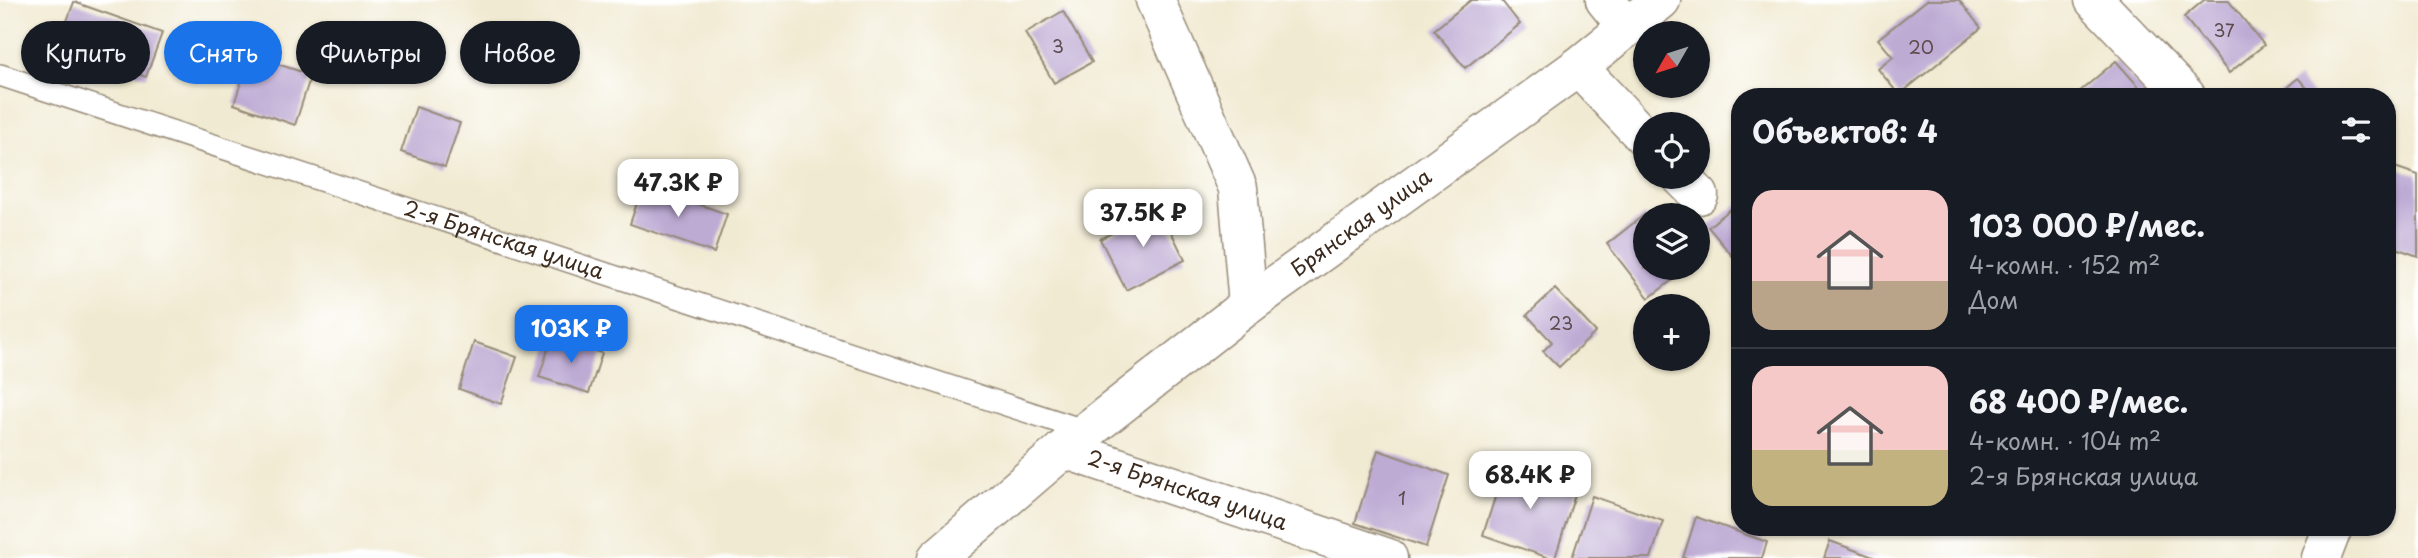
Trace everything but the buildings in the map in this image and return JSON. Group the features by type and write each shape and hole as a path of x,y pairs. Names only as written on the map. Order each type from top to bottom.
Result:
{"street":[{"path":"1155,0 1238,188 1248,305"},
{"name":"Брянская улица","path":"937,558 1075,440 1248,305 1578,68 1616,13 1661,0"},
{"path":"2094,0 2178,88"},
{"path":"1578,68 1633,125"},
{"name":"2-я Брянская улица","path":"1075,440 1388,558"},
{"path":"2321,558 2330,536"}],"lane":[{"name":"2-я Брянская улица","path":"0,75 1075,440"}]}
